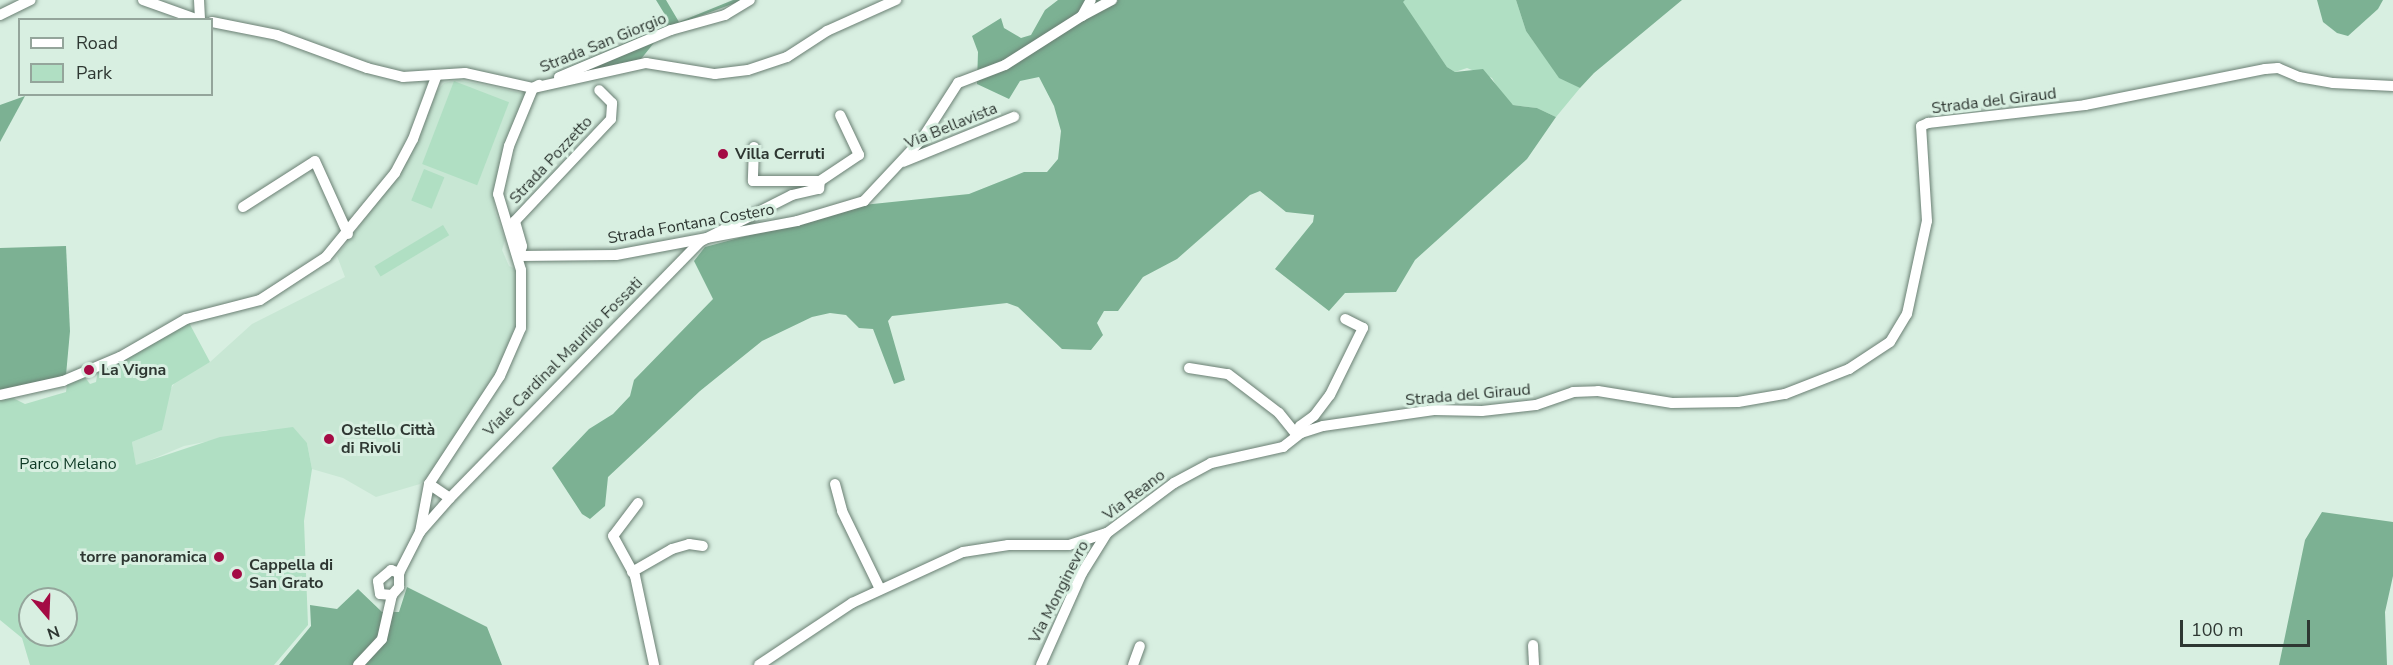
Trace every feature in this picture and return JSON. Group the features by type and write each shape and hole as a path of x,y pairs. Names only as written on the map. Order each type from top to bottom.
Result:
{"street":[{"path":"0,15 31,0"},
{"path":"143,0 193,18"},
{"path":"199,0 199,18"},
{"name":"Strada San Giorgio","path":"533,88 671,30 724,15 750,0"},
{"path":"213,22 278,35 367,69 403,77 436,78 465,73 533,88 646,63 715,74 748,70 788,57 827,32 896,0"},
{"name":"Via Bellavista","path":"1082,16 1091,0"},
{"name":"Via Bellavista","path":"864,201 922,139 958,83 1005,65 1082,16 1112,0"},
{"name":"Strada del Giraud","path":"1299,434 1323,426 1434,410 1482,411 1536,405 1574,392 1598,391 1672,403 1718,403 1769,398 1822,381 1849,369 1890,342 1899,333 1907,314 1927,221 1921,126 2085,105 2265,69 2278,68 2299,77 2348,85 2393,86"},
{"path":"0,395 63,381 120,357 186,319 260,300 327,257 348,234 395,173 413,139 436,78"},
{"name":"Strada Pozzetto","path":"519,256 500,211 498,194 509,146 533,88"},
{"name":"Strada Pozzetto","path":"429,484 514,350 521,328 519,256 522,246 514,221 610,119 612,103 599,90"},
{"path":"754,147 753,181 820,181 859,155 840,115"},
{"name":"Via Bellavista","path":"899,164 1014,117"},
{"path":"243,207 315,161 348,234"},
{"path":"701,241 792,195 819,189 820,181"},
{"name":"Strada Fontana Costero","path":"519,256 616,255 701,241 828,214 864,201"},
{"name":"Viale Cardinal Maurilio Fossati","path":"420,532 450,498 701,241"},
{"name":"Via Reano","path":"759,665 880,589 963,552 1008,545 1068,545 1107,533 1174,483 1211,463 1283,447 1299,434 1300,426 1314,416 1330,395 1363,328 1345,318"},
{"path":"1189,368 1228,374 1278,413 1299,434"},
{"path":"358,665 382,639 392,595 399,587 399,573 420,532 429,484 450,498"},
{"path":"835,484 842,511 880,589"},
{"path":"638,503 613,536 632,572 654,665"},
{"name":"Via Monginevro","path":"1041,665 1082,573 1107,533"},
{"path":"632,572 672,549 689,544 703,546"},
{"path":"392,595 380,594 378,581 391,570 399,573"},
{"path":"1533,645 1534,665"},
{"path":"1133,665 1140,646"}],"shaded area":[{"path":"458,80 527,94 493,191 495,212 505,240 502,250 509,266 518,270 518,327 497,373 431,473 420,484 376,497 343,478 312,469 307,443 266,430 184,446 136,466 132,442 162,430 167,395 177,379 210,362 252,324 345,277 337,256 407,161 437,91 444,83"}],"green space":[{"path":"656,0 666,0 679,22 733,0 743,0 665,29 641,59 581,72 553,74 656,30 667,18"},
{"path":"1058,0 1405,0 1403,2 1447,67 1455,72 1483,69 1513,105 1537,108 1556,117 1527,159 1415,260 1396,292 1345,293 1329,311 1275,269 1313,222 1314,215 1286,212 1260,191 1250,195 1177,259 1143,277 1118,311 1104,311 1097,323 1103,335 1091,350 1062,349 1018,307 1007,303 892,316 888,321 905,380 894,384 873,329 859,328 846,315 830,313 812,317 762,341 700,391 608,477 605,506 590,519 582,514 552,468 589,429 613,414 630,396 634,380 713,299 694,261 705,247 863,205 969,194 1024,172 1047,172 1058,159 1061,131 1054,106 1039,77 1020,81 1009,99 977,84 978,52 972,36 1001,18 1004,28 1021,38 1031,35 1045,10"},
{"path":"1405,0 1516,0 1526,31 1559,77 1580,88 1556,117 1537,108 1513,105 1502,96 1492,78 1467,68 1455,72 1447,67 1402,2"},
{"path":"1516,0 1682,0 1594,73 1580,88 1559,78 1526,31"},
{"path":"2317,0 2383,0 2378,9 2348,36 2337,33 2323,22"},
{"path":"454,81 509,102 477,185 422,164"},
{"path":"25,96 0,142 0,105"},
{"path":"424,169 444,177 432,209 411,201"},
{"path":"443,225 449,235 381,276 374,266"},
{"path":"66,246 70,331 66,375 0,395 0,248"},
{"name":"Parco Melano","path":"187,319 210,362 172,385 162,430 132,442 136,465 220,437 293,427 307,443 312,469 304,521 308,625 274,665 30,665 25,647 78,647 78,587 18,587 18,635 0,620 0,399 13,398 25,404 66,392 67,384 84,376 90,384 96,382 98,370"},
{"path":"2322,512 2393,522 2393,576 2385,612 2387,665 2279,665 2305,540"},
{"path":"407,587 487,627 502,665 279,665 311,626 310,605 337,609 358,589 382,612 399,612"}],"place":[{"name":"Villa Cerruti","path":"723,154"},
{"name":"La Vigna","path":"89,370"},
{"name":"Ostello Città di Rivoli","path":"329,439"},
{"name":"torre panoramica","path":"219,557"},
{"name":"Cappella di San Grato","path":"237,574"}]}
